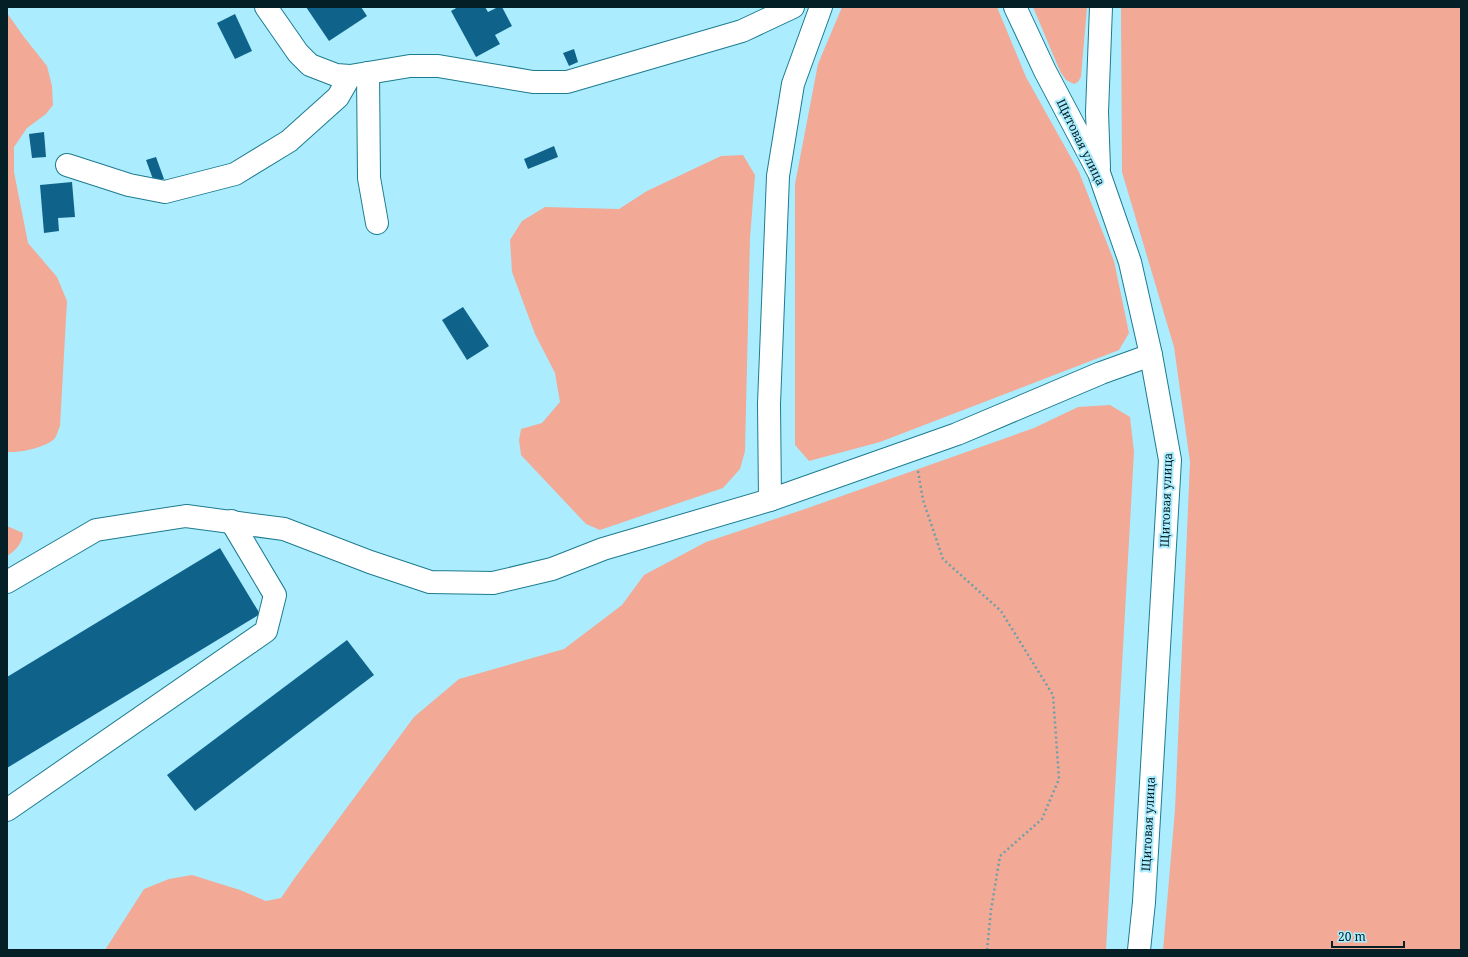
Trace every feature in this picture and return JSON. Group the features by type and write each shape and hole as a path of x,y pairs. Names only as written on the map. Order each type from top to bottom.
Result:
{"street":[{"path":"266,7 298,53 310,65 336,75 359,74 410,66 438,66 533,82 567,82 742,31 793,7"},
{"path":"770,500 769,404 778,176 793,84 821,7"},
{"name":"Щитовая улица","path":"1016,7 1045,71 1099,173 1130,262 1151,355 1170,460 1144,902 1138,950"},
{"path":"1099,173 1097,112 1101,7"},
{"path":"67,165 129,185 165,192 236,174 289,141 338,97 359,74"},
{"path":"359,74 369,178 377,222"},
{"path":"7,582 96,530 186,516 284,529 370,562 430,582 493,583 552,569 603,549 770,500 957,434 1101,373 1151,355"},
{"path":"7,810 266,631 275,595 231,521"}],"path":[{"path":"914,449 923,500 943,559 1002,611 1053,695 1059,779 1042,820 1000,856 991,910 987,950"}],"shaded area":[{"path":"842,7 997,7 1026,77 1079,172 1114,261 1129,333 1119,350 880,442 809,461 795,445 795,184 818,64"},
{"path":"1033,7 1087,7 1081,77 1078,82 1074,84 1066,80 1060,71"},
{"path":"1121,7 1461,7 1461,950 1163,950 1175,810 1190,462 1174,347 1122,172"},
{"path":"7,13 47,66 52,86 53,105 46,114 27,128 14,147 14,172 28,243 57,277 67,301 60,426 55,438 51,442 25,451 12,452 7,452"},
{"path":"743,155 755,175 750,238 745,451 740,469 723,488 600,530 586,524 521,455 519,440 521,429 542,423 560,402 555,373 535,334 512,272 510,240 522,221 545,207 619,209 647,191 721,156"},
{"path":"1110,405 1130,417 1134,452 1106,950 105,950 144,889 169,879 192,875 240,890 266,901 281,898 414,717 459,679 564,649 622,605 644,575 706,542 805,509 1034,428 1078,407"},
{"path":"7,526 23,533 23,537 13,552 7,556"}],"building":[{"path":"306,7 361,7 367,16 329,41"},
{"path":"458,7 485,7 488,12 498,7 502,7 512,26 495,35 500,44 476,57 451,11"},
{"path":"235,14 252,51 235,59 217,23"},
{"path":"574,49 578,62 569,66 563,53"},
{"path":"44,132 46,157 32,158 29,134"},
{"path":"554,146 558,157 528,169 524,159"},
{"path":"156,157 164,179 154,182 146,160"},
{"path":"72,182 75,217 58,218 59,231 44,233 40,185"},
{"path":"463,307 489,346 467,360 442,320"},
{"path":"220,548 260,614 7,768 7,677"},
{"path":"347,640 374,675 195,811 167,775"}]}
